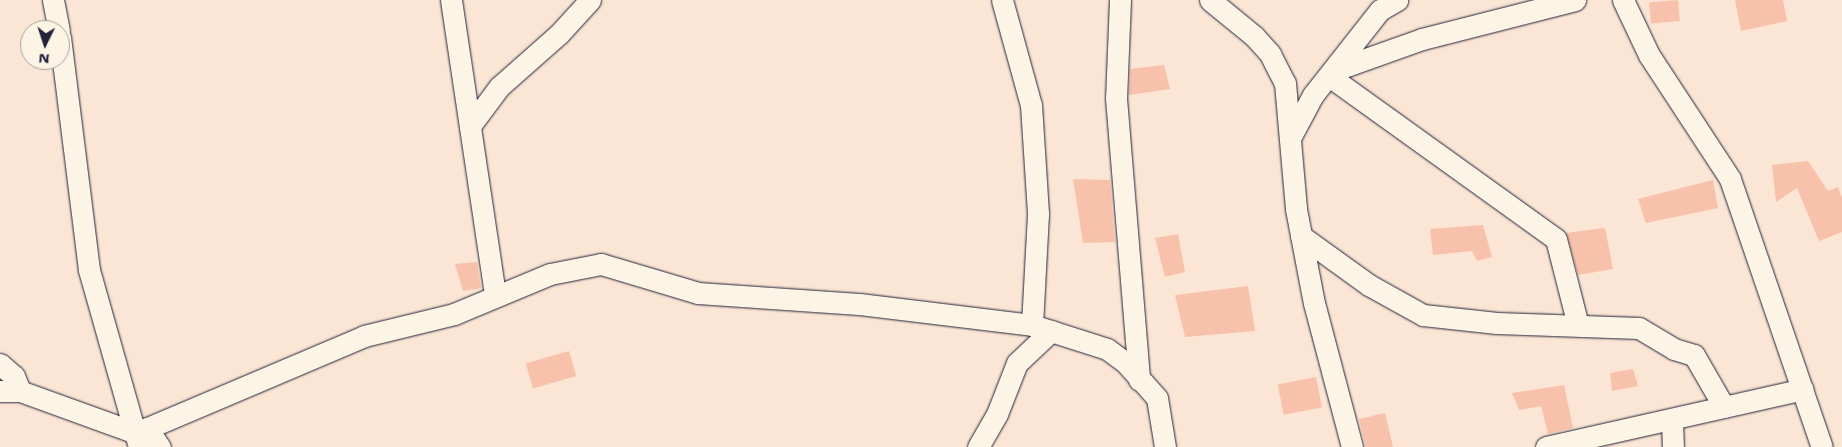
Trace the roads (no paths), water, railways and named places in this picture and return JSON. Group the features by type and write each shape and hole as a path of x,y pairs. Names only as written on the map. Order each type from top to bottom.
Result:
{"street":[{"path":"53,0 56,20"},
{"path":"451,0 496,296"},
{"path":"470,126 500,87 559,34 590,0"},
{"path":"978,447 997,414 1018,363 1042,328 1038,214 1031,105 1002,0"},
{"path":"1120,0 1116,98 1140,380"},
{"path":"1290,139 1314,95 1380,10 1397,0"},
{"path":"1332,73 1422,39 1575,0"},
{"path":"1623,0 1649,55 1730,179 1822,447"},
{"path":"1225,3 1280,69 1288,99 1290,139 1301,236 1314,303 1352,447"},
{"path":"64,70 89,270 140,436"},
{"path":"1332,73 1556,239 1578,325"},
{"path":"1301,236 1364,282 1423,314 1639,328 1674,349 1694,355 1724,407"},
{"path":"140,436 364,336 454,314 574,267 601,264 698,293 859,304 1042,328 1107,350 1140,380 1157,398 1165,447"},
{"path":"0,364 14,376 10,391 140,436 160,447"},
{"path":"1546,447 1672,421 1803,389"},
{"path":"1672,421 1674,447"}]}
